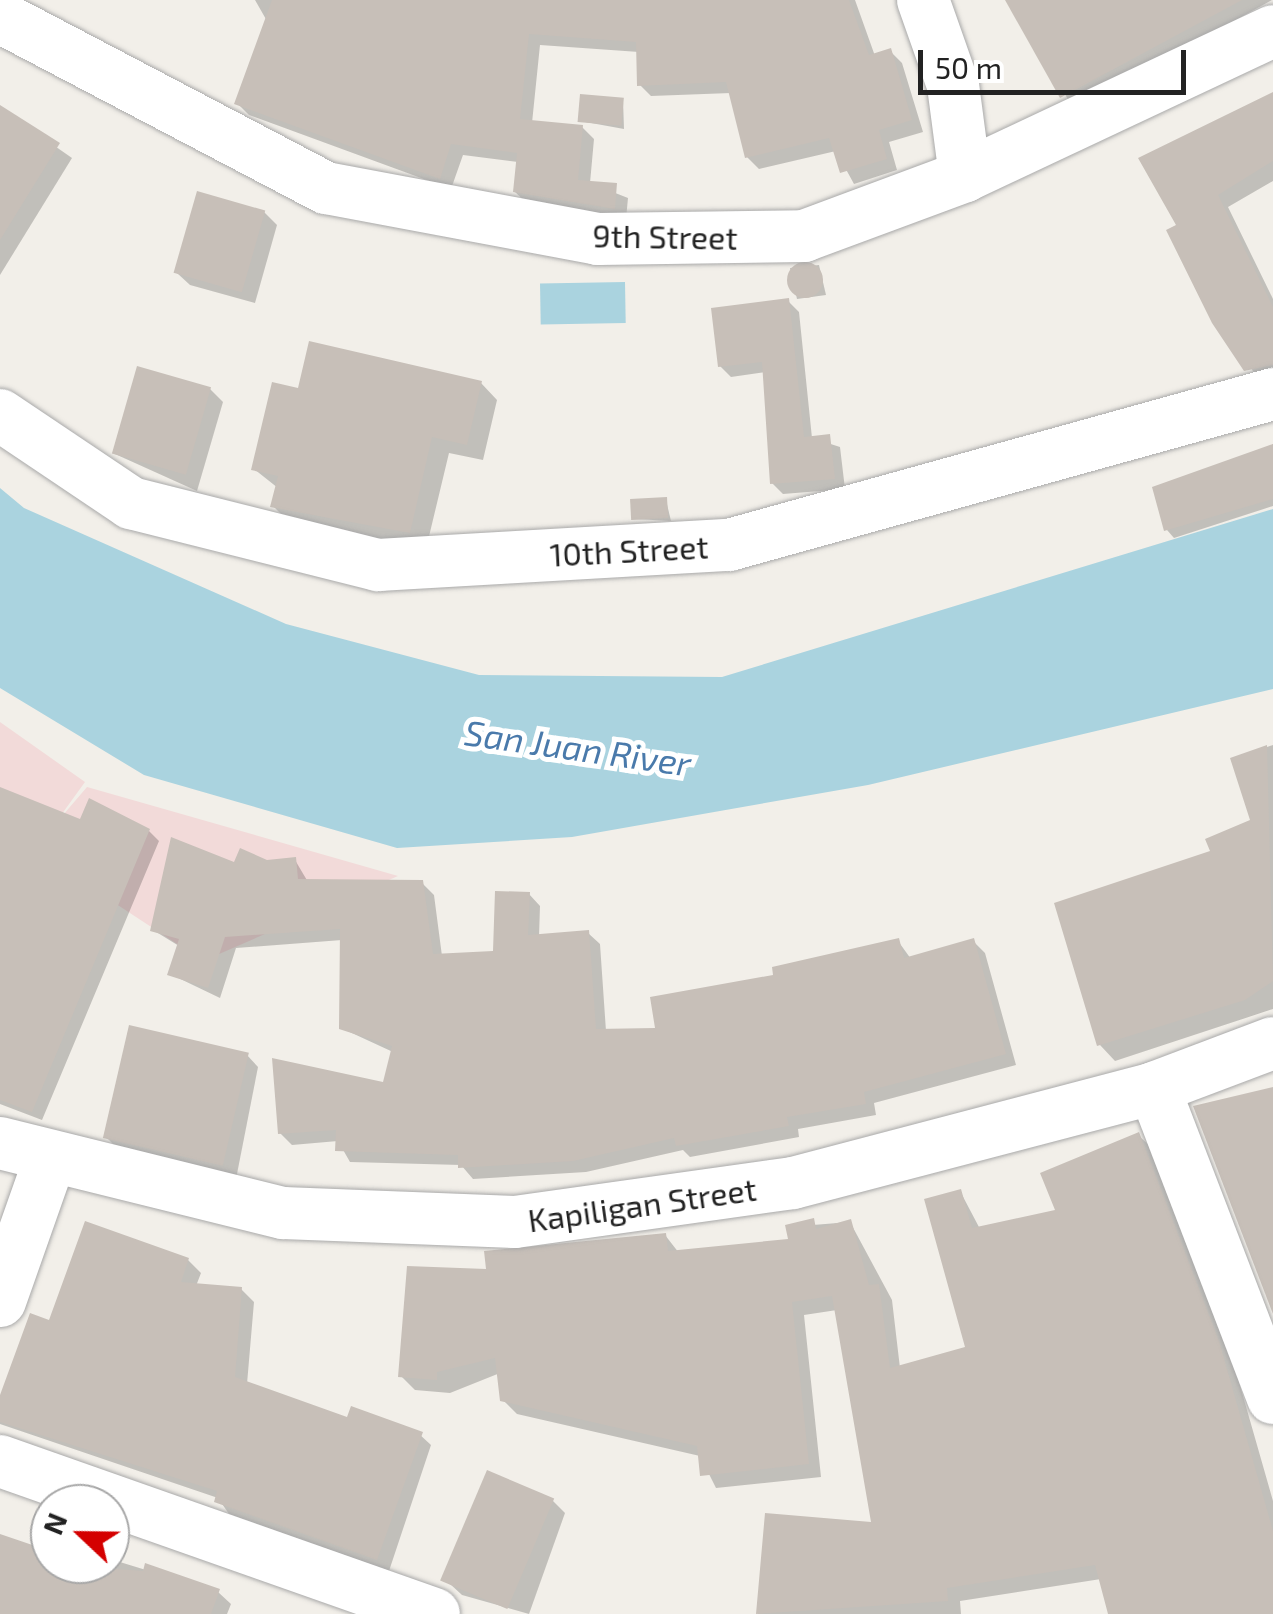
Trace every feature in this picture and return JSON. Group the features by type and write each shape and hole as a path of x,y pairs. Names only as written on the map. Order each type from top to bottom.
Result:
{"street":[{"path":"922,0 953,85 965,176"},
{"name":"9th Street","path":"0,17 326,188 598,239 804,236 965,176 1273,31"},
{"name":"10th Street","path":"0,415 131,503 378,565 729,545 1273,394"},
{"name":"Kapiligan Street","path":"0,1143 49,1162 283,1213 515,1222 793,1183 1154,1088 1273,1042"},
{"path":"1154,1088 1273,1398"},
{"path":"0,1301 49,1162"},
{"path":"0,1461 434,1614"}],"shaded area":[{"path":"0,722 85,782 51,829 87,787 398,876 203,961 34,850 0,896"}],"water":[{"path":"625,282 626,323 541,324 540,283"},
{"name":"San Juan River","path":"0,488 24,508 286,624 479,675 722,677 1273,509 1273,689 868,785 572,837 397,848 144,775 0,688"}],"building":[{"path":"272,0 849,0 869,55 891,48 912,120 879,130 887,159 840,173 829,138 745,158 726,82 637,86 636,42 529,34 520,119 583,125 578,180 617,183 615,209 513,192 517,153 451,144 440,179 234,104"},
{"path":"1005,0 1242,0 1060,98"},
{"path":"1273,92 1273,161 1218,195 1273,307 1273,365 1244,371 1212,323 1166,230 1176,225 1138,158"},
{"path":"580,94 624,98 621,126 578,122"},
{"path":"0,105 60,143 0,240"},
{"path":"197,191 265,211 242,292 174,273"},
{"path":"805,262 817,268 823,280 817,292 805,298 793,292 787,280 793,268"},
{"path":"789,298 804,437 830,434 835,479 770,484 762,362 718,367 711,308"},
{"path":"309,341 482,381 467,445 432,437 410,533 270,507 278,476 251,470 272,382 298,388"},
{"path":"137,366 211,387 186,475 112,453"},
{"path":"1273,444 1273,499 1164,531 1152,487"},
{"path":"667,497 668,518 631,520 630,499"},
{"path":"1267,745 1273,981 1245,1000 1097,1046 1054,903 1210,851 1205,839 1250,820 1230,758"},
{"path":"0,787 80,819 89,798 150,829 32,1112 0,1100"},
{"path":"171,837 234,862 240,848 267,860 296,857 298,879 423,880 433,954 493,951 495,891 530,892 528,935 589,930 596,1029 655,1028 650,997 773,975 772,967 899,938 904,958 974,938 1006,1054 864,1092 866,1104 787,1117 789,1126 676,1146 674,1138 573,1161 458,1168 458,1155 335,1151 336,1130 278,1134 272,1058 383,1082 392,1046 339,1029 340,929 225,937 208,988 167,975 179,939 150,931"},
{"path":"129,1025 249,1053 223,1166 103,1138"},
{"path":"1273,1087 1273,1314 1193,1106"},
{"path":"1139,1132 1219,1341 1273,1531 1273,1614 1108,1614 1095,1565 947,1588 948,1601 756,1614 765,1513 871,1522 832,1296 792,1302 809,1464 700,1476 697,1446 500,1401 495,1358 437,1372 437,1380 398,1377 407,1266 486,1269 484,1251 666,1233 668,1251 788,1239 785,1225 814,1218 816,1229 851,1219 869,1285 879,1284 890,1368 965,1347 924,1199 961,1189 972,1228 1055,1210 1040,1173"},
{"path":"85,1221 189,1258 181,1282 242,1287 235,1377 347,1417 351,1406 423,1432 377,1560 214,1502 217,1491 0,1422 0,1395 30,1313 49,1320"},
{"path":"487,1470 554,1499 507,1609 440,1580"},
{"path":"0,1534 30,1544 30,1584 130,1584 130,1570 143,1571 145,1563 220,1589 211,1614 0,1614"}]}
